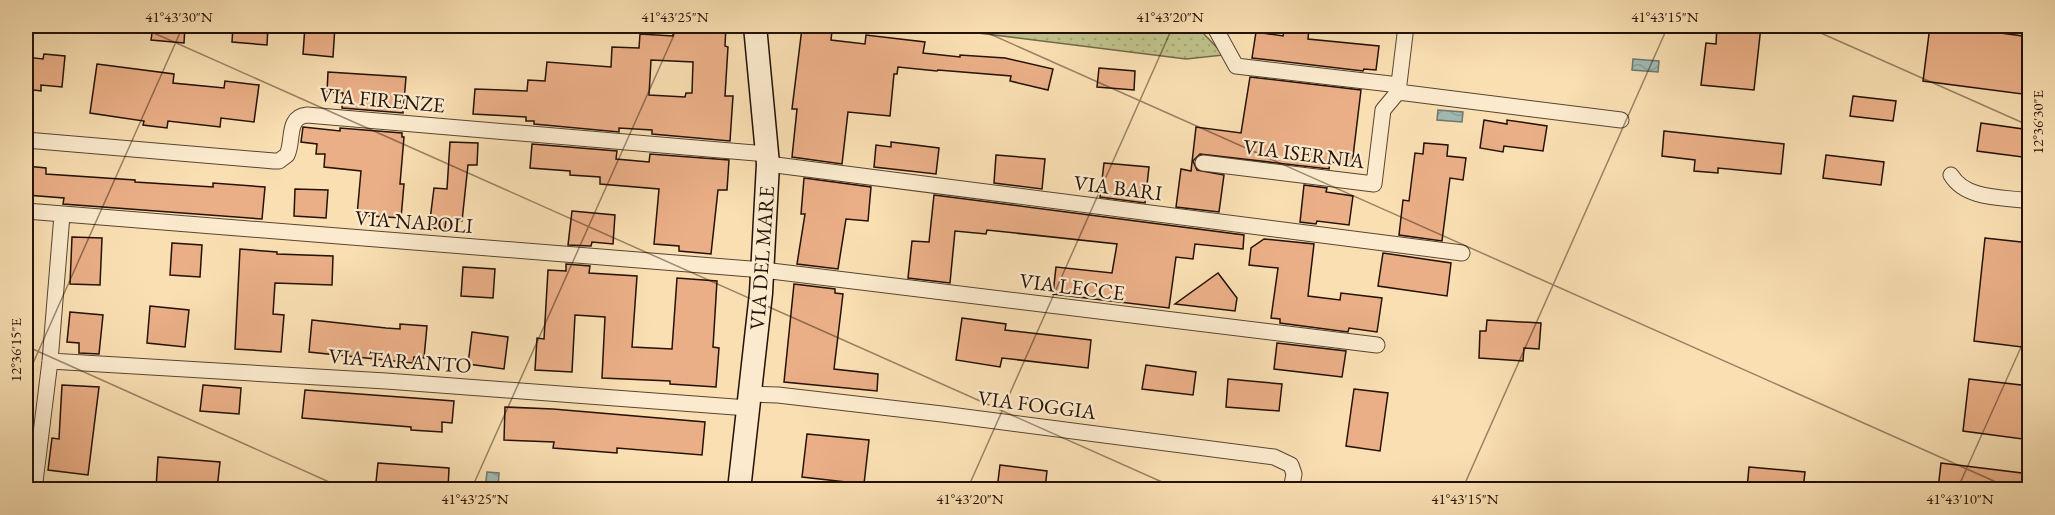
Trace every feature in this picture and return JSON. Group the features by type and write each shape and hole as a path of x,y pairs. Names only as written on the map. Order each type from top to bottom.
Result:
{"main road":[{"name":"VIA DEL MARE","path":"739,489 763,270 768,159 755,26"}],"street":[{"path":"1214,26 1236,66 1621,120"},
{"name":"VIA ISERNIA","path":"1203,163 1374,184 1383,110 1399,88 1406,26"},
{"name":"VIA FIRENZE","path":"26,140 279,161 287,155 297,118 307,115 768,159"},
{"name":"VIA BARI","path":"768,159 1462,253"},
{"path":"1951,174 1958,185 1975,193 2030,201"},
{"name":"VIA NAPOLI","path":"26,211 763,270"},
{"path":"34,489 50,361 62,215"},
{"name":"VIA LECCE","path":"763,270 1377,345"},
{"name":"VIA TARANTO","path":"50,361 749,401"},
{"name":"VIA FOGGIA","path":"749,401 778,395 1274,457 1291,465 1294,474 1291,489"}],"green space":[{"path":"922,26 1205,26 1204,34 1224,55 1186,59"}],"water":[{"path":"1633,59 1659,61 1658,72 1632,70"},
{"path":"1438,110 1463,112 1462,122 1437,120"},
{"path":"487,472 499,473 498,489 485,489"}],"building":[{"path":"153,26 185,26 184,43 151,40"},
{"path":"233,26 268,26 267,45 232,42"},
{"path":"305,26 335,26 333,57 303,54"},
{"path":"673,26 726,26 725,46 728,47 725,96 733,96 730,141 652,134 652,130 619,128 619,132 534,124 534,121 526,121 526,117 473,114 475,89 527,91 528,80 545,81 547,62 611,67 612,47 639,48 640,34 673,36","holes":["651,60 693,62 692,93 686,93 685,97 649,95"]},
{"path":"1285,26 1309,28 1308,39 1379,46 1376,70 1364,69 1363,71 1252,58 1256,32 1283,36"},
{"path":"1717,26 1761,26 1754,90 1701,85 1706,43 1716,44"},
{"path":"1930,26 1964,26 1964,28 2030,37 2030,95 1923,81"},
{"path":"802,28 832,31 831,40 865,44 866,35 925,42 923,53 1005,58 1053,69 1048,90 1010,81 1011,76 898,67 897,74 894,74 890,116 848,112 842,164 792,157 797,109 792,109"},
{"path":"44,54 65,56 62,87 41,85 41,91 26,89 26,57 43,59"},
{"path":"97,64 174,74 173,83 224,88 225,81 259,85 254,122 221,118 220,127 168,121 167,128 143,125 144,121 90,113"},
{"path":"1099,68 1135,71 1134,90 1097,87"},
{"path":"328,72 406,77 403,113 342,108 343,93 327,92"},
{"path":"1250,77 1361,90 1352,165 1330,162 1329,169 1200,154 1193,161 1197,170 1224,175 1219,212 1176,207 1181,169 1191,171 1196,127 1241,133"},
{"path":"1853,96 1896,101 1893,121 1850,116"},
{"path":"1484,120 1507,124 1507,120 1547,126 1543,151 1504,146 1503,152 1480,148"},
{"path":"1981,123 2030,130 2030,158 1977,151"},
{"path":"303,127 402,133 404,137 400,184 404,184 401,218 357,215 361,171 324,167 325,154 316,154 317,144 301,142"},
{"path":"1664,131 1784,144 1781,174 1718,168 1718,173 1694,171 1695,160 1662,156"},
{"path":"450,142 478,143 477,165 468,165 462,221 446,219 445,229 429,228 434,188 447,189"},
{"path":"891,142 939,148 936,174 874,167 876,145 891,147"},
{"path":"1424,143 1448,145 1447,156 1466,158 1463,180 1450,178 1442,241 1399,235 1403,200 1409,201 1415,153 1423,154"},
{"path":"532,144 617,151 616,159 649,162 650,154 729,160 727,190 718,190 711,254 679,251 679,246 654,244 659,189 600,184 600,177 570,175 570,171 530,168"},
{"path":"996,155 1045,159 1042,189 994,183"},
{"path":"1826,155 1884,162 1881,185 1823,178"},
{"path":"1104,163 1149,167 1145,203 1100,197"},
{"path":"26,166 46,168 46,174 135,180 135,182 213,187 213,183 265,187 262,219 63,204 64,198 26,195"},
{"path":"804,178 871,187 868,221 846,219 838,269 797,264 805,214 801,214"},
{"path":"1304,185 1327,188 1326,192 1353,196 1349,225 1317,221 1316,224 1300,222"},
{"path":"295,189 328,190 326,218 294,216"},
{"path":"934,195 1244,235 1243,249 1195,244 1193,259 1176,257 1169,308 1053,294 1056,267 1112,273 1117,244 987,230 986,234 955,231 950,283 908,278 912,241 929,242"},
{"path":"572,211 615,215 613,244 592,242 591,246 568,245"},
{"path":"72,237 102,238 100,285 70,284"},
{"path":"1985,238 2030,243 2030,348 1974,341"},
{"path":"1264,239 1314,244 1308,296 1340,300 1341,293 1382,298 1377,332 1349,328 1348,332 1280,323 1280,319 1271,318 1278,268 1249,265 1251,248"},
{"path":"172,243 202,245 200,277 170,275"},
{"path":"240,249 277,252 277,254 333,256 332,285 275,283 273,314 284,315 281,352 235,349"},
{"path":"1383,253 1451,263 1447,296 1378,286"},
{"path":"566,264 590,266 589,273 637,276 632,347 672,349 677,278 717,281 713,347 719,348 716,387 670,384 670,381 602,378 605,317 575,315 572,372 535,370 537,338 544,339 548,270 566,271"},
{"path":"463,267 495,269 493,298 461,296"},
{"path":"1218,273 1237,298 1235,311 1175,304"},
{"path":"794,284 835,289 835,293 843,294 834,369 878,374 877,391 784,382"},
{"path":"150,306 189,310 185,347 147,343"},
{"path":"70,312 103,315 99,354 79,353 79,343 67,342"},
{"path":"962,318 1006,324 1005,330 1091,340 1088,368 1002,358 1000,367 956,360"},
{"path":"312,320 400,329 400,324 427,326 424,358 414,357 413,363 309,352"},
{"path":"1487,320 1541,323 1539,349 1524,348 1523,361 1479,358 1480,331 1486,331"},
{"path":"472,332 508,337 504,369 468,364"},
{"path":"1277,343 1346,351 1342,377 1274,369"},
{"path":"1146,365 1196,372 1193,395 1142,389"},
{"path":"1228,379 1282,384 1279,411 1226,407"},
{"path":"1969,379 2030,386 2030,440 1963,431"},
{"path":"62,385 99,387 88,475 48,470 52,438 59,439"},
{"path":"203,385 241,388 239,414 200,411"},
{"path":"1354,389 1388,393 1380,451 1346,446"},
{"path":"305,390 454,401 452,423 442,422 442,432 411,430 411,427 302,418"},
{"path":"505,407 705,422 702,455 617,448 617,453 553,448 554,442 504,440"},
{"path":"807,434 869,440 864,484 802,477"},
{"path":"158,457 220,462 217,489 156,488"},
{"path":"378,463 449,468 448,489 389,489 389,483 376,482"},
{"path":"1941,463 2030,474 2030,489 1938,489"},
{"path":"1000,465 1047,471 1045,489 997,489"},
{"path":"1749,467 1805,472 1803,489 1747,489"}]}
